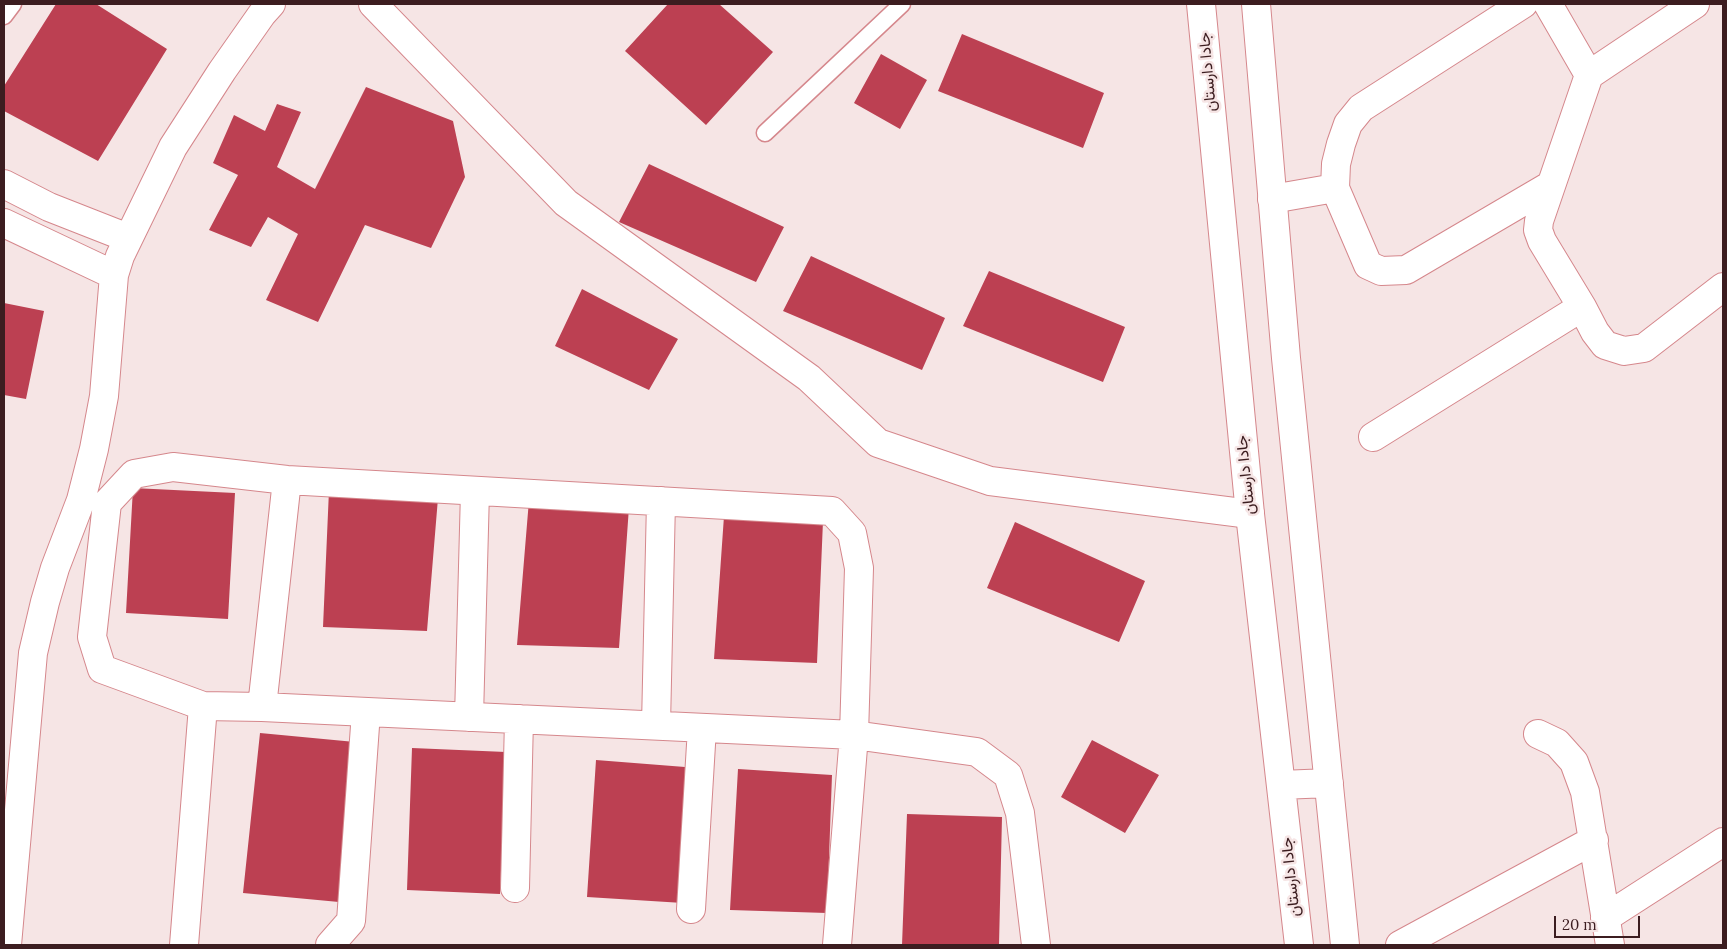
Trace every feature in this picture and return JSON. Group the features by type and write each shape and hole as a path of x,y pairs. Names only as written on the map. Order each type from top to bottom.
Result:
{"street":[{"path":"7,945 33,653 55,568 81,500 94,449 104,396 114,275 128,238 173,147 222,71 271,4"},
{"path":"373,4 566,203 809,378 878,444 990,481 1250,514"},
{"name":"جادا دارستان","path":"1201,4 1250,514 1298,945"},
{"path":"1256,4 1286,358 1345,945"},
{"path":"1523,4 1361,108 1348,124 1341,144 1336,164 1334,188 1368,265 1381,271 1406,270 1551,185"},
{"path":"1548,4 1589,74"},
{"path":"1695,4 1589,74 1539,221 1538,230 1542,241 1595,332 1606,346 1624,351 1644,348 1723,287"},
{"path":"4,184 49,207 128,238"},
{"path":"1272,199 1334,188"},
{"path":"33,238 49,207"},
{"path":"4,223 114,275"},
{"path":"1373,437 1582,307"},
{"path":"837,945 854,734 859,568 852,533 832,511 287,480 173,468 134,474 107,502 92,636 102,669 203,706 262,707 854,734 977,752 1008,775 1020,813 1036,945"},
{"path":"262,707 287,480"},
{"path":"469,717 475,490"},
{"path":"656,725 661,501"},
{"path":"184,945 203,706"},
{"path":"330,945 351,921 366,712"},
{"path":"515,888 519,719"},
{"path":"691,909 702,728"},
{"path":"1538,734 1557,743 1574,762 1585,792 1610,945"},
{"path":"1281,786 1329,783"},
{"path":"1400,945 1594,840"},
{"path":"1606,918 1723,842"}],"lane":[{"path":"4,16 13,4"},
{"path":"765,133 902,4"}],"building":[{"path":"56,4 96,4 167,49 98,161 4,111 4,86"},
{"path":"668,4 719,4 773,52 706,125 625,51"},
{"path":"962,34 1104,93 1083,148 938,91"},
{"path":"881,54 927,80 900,129 854,103"},
{"path":"366,87 453,121 465,177 431,248 365,225 318,322 266,300 298,234 268,217 251,247 209,230 238,175 213,163 234,115 265,131 277,104 301,112 277,167 315,189"},
{"path":"649,164 784,227 756,282 619,222"},
{"path":"811,256 945,318 922,370 783,311"},
{"path":"989,271 1125,327 1103,382 963,326"},
{"path":"582,289 678,339 649,390 555,346"},
{"path":"4,303 44,311 26,399 4,395"},
{"path":"133,488 235,493 228,619 126,613"},
{"path":"329,490 438,498 427,631 323,627"},
{"path":"529,500 629,507 619,648 517,645"},
{"path":"724,516 823,521 817,663 714,659"},
{"path":"1015,522 1145,581 1119,642 987,588"},
{"path":"260,733 355,742 339,902 243,893"},
{"path":"1092,740 1159,775 1125,833 1061,797"},
{"path":"412,748 506,752 500,894 407,890"},
{"path":"596,760 685,767 683,903 587,897"},
{"path":"738,769 832,775 827,913 730,910"},
{"path":"907,814 1002,817 999,945 902,945"}]}
